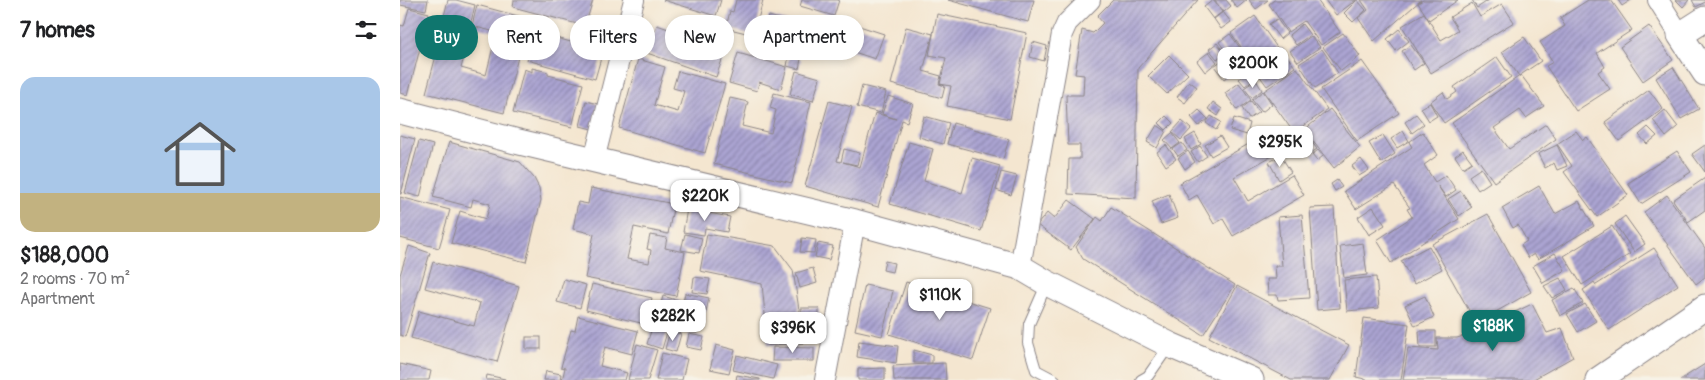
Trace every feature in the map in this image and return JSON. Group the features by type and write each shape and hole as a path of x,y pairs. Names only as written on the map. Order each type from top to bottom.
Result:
{"street":[{"path":"594,160 634,0"},
{"path":"1020,267 1062,34 1067,23 1090,0"},
{"path":"1658,0 1705,72"},
{"path":"1680,35 1705,18"},
{"path":"400,111 594,160 856,222 1020,267 1047,283 1170,345 1251,380"},
{"path":"824,380 856,222"},
{"path":"1598,380 1705,307"}],"lane":[{"path":"1047,283 1029,324 1028,343 1036,370 1055,380"},
{"path":"1142,380 1148,376 1170,345"}],"building":[{"path":"400,0 428,0 426,10 400,5"},
{"path":"448,0 475,5 473,15 444,15"},
{"path":"514,0 593,0 588,15 570,15 570,22 560,19 560,15 543,15 513,7"},
{"path":"663,0 721,0 716,15"},
{"path":"736,0 763,0 759,15 744,15 744,32 734,30 734,15 729,15 730,11 733,12"},
{"path":"802,0 839,0 834,15 800,6"},
{"path":"948,0 1034,0 1028,22"},
{"path":"1113,0 1198,0 1138,68 1136,198 1068,194 1069,159 1080,159 1080,145 1068,145 1066,95 1083,95 1084,75 1075,74 1082,30 1093,33 1103,23 1097,16"},
{"path":"1213,0 1222,12 1213,19 1204,7"},
{"path":"1214,0 1226,0 1231,6 1224,12"},
{"path":"1231,0 1247,0 1237,8"},
{"path":"1249,0 1268,0 1256,9"},
{"path":"1274,0 1317,0 1340,32 1321,45 1304,21 1288,32 1269,4"},
{"path":"1325,0 1356,0 1336,15"},
{"path":"1357,0 1366,10 1353,22 1344,13"},
{"path":"1361,0 1421,0 1374,41 1358,18 1368,10"},
{"path":"1423,0 1458,0 1429,20 1418,3"},
{"path":"1472,0 1489,0 1477,8"},
{"path":"1588,0 1611,0 1632,30 1597,53 1605,67 1598,72 1610,89 1576,111 1546,66 1553,62 1540,42 1565,26 1560,18"},
{"path":"1618,0 1631,0 1622,6"},
{"path":"1676,0 1689,0 1683,7"},
{"path":"1692,0 1705,0 1705,2 1696,7"},
{"path":"1472,3 1480,17 1502,4 1514,22 1431,73 1402,26 1424,13 1441,40 1458,30 1450,17"},
{"path":"477,5 514,15 488,15 488,30 478,28 478,15 475,15"},
{"path":"409,8 429,13 428,15 415,15 415,60 417,60 408,95 400,93 400,25 404,26"},
{"path":"1223,12 1231,22 1221,29 1214,19"},
{"path":"937,14 1027,33 1010,119 947,106 951,86 940,84 946,58 929,55"},
{"path":"1255,16 1278,49 1254,65 1231,33"},
{"path":"1277,19 1287,33 1280,39 1269,24"},
{"path":"1302,24 1310,35 1296,45 1289,35"},
{"path":"657,25 665,28 665,59 655,56 655,31"},
{"path":"1649,26 1673,60 1643,81 1620,47"},
{"path":"906,27 933,34 923,71 941,76 939,84 945,86 942,98 891,84"},
{"path":"864,28 884,34 875,59 864,55"},
{"path":"1399,29 1409,41 1396,51 1387,39"},
{"path":"1343,33 1360,56 1341,71 1323,47"},
{"path":"1230,34 1249,60 1238,68 1219,42"},
{"path":"1311,36 1320,47 1298,62 1290,51"},
{"path":"1524,37 1541,61 1519,76 1502,52"},
{"path":"560,39 570,42 570,60 600,60 595,79 527,60 560,60"},
{"path":"1033,42 1047,46 1044,61 1030,57"},
{"path":"1217,43 1225,53 1217,59 1209,49"},
{"path":"1411,45 1424,63 1414,70 1402,51"},
{"path":"1281,48 1295,67 1267,86 1253,67"},
{"path":"1322,49 1338,73 1315,88 1299,64"},
{"path":"1209,52 1217,62 1205,72 1197,61"},
{"path":"738,53 744,55 744,60 762,60 787,67 781,89 759,82 757,91 729,83"},
{"path":"1169,55 1188,74 1167,94 1148,76"},
{"path":"1497,57 1511,77 1444,123 1430,102 1443,92 1447,99 1457,92 1454,87"},
{"path":"1225,58 1235,71 1224,79 1214,66"},
{"path":"435,60 463,60 461,68 486,75 490,60 517,60 504,113 426,93"},
{"path":"638,60 665,67 654,105 678,112 684,91 673,88 678,71 725,84 705,153 619,128"},
{"path":"667,60 722,60 716,77"},
{"path":"788,60 801,60 799,69 787,66"},
{"path":"1362,61 1399,113 1357,141 1321,89"},
{"path":"1673,67 1699,109 1681,119 1656,78"},
{"path":"532,68 548,72 548,75 583,84 572,127 513,113 524,69 532,72"},
{"path":"1297,68 1327,109 1294,133 1264,91"},
{"path":"1252,69 1258,76 1245,86 1239,79"},
{"path":"796,71 820,78 813,101 790,94"},
{"path":"1521,75 1544,106 1526,118 1520,110 1494,128 1509,149 1546,124 1556,139 1494,182 1452,123"},
{"path":"1256,80 1262,90 1252,98 1244,88"},
{"path":"1189,81 1197,87 1185,103 1177,97"},
{"path":"1239,83 1251,100 1237,110 1225,93"},
{"path":"862,86 886,92 881,113 857,107"},
{"path":"1649,90 1663,109 1619,141 1605,122"},
{"path":"1263,91 1272,104 1262,112 1252,100"},
{"path":"774,93 811,102 792,183 714,164 730,98 748,102 742,126 771,133 776,110 770,108"},
{"path":"888,96 913,104 907,122 902,120 878,207 805,186 829,101 852,107 837,161 841,162 844,149 860,153 857,165 843,162 860,167 875,113 896,119 882,114"},
{"path":"586,101 598,104 592,129 580,126"},
{"path":"1251,101 1259,112 1249,119 1242,108"},
{"path":"1213,102 1222,109 1218,116 1208,109"},
{"path":"1430,103 1437,116 1429,121 1421,108"},
{"path":"1330,109 1360,147 1334,168 1304,130"},
{"path":"1199,110 1208,119 1199,126 1191,117"},
{"path":"1665,110 1678,127 1666,137 1653,120"},
{"path":"1416,114 1424,124 1412,133 1405,122"},
{"path":"924,116 949,123 943,144 919,137"},
{"path":"1166,116 1173,123 1166,130 1159,123"},
{"path":"1211,116 1221,122 1216,130 1206,123"},
{"path":"1234,118 1250,123 1247,135 1230,130"},
{"path":"1182,121 1191,129 1181,140 1172,132"},
{"path":"953,123 1009,139 1003,159 947,144"},
{"path":"1157,125 1166,131 1157,148 1147,142"},
{"path":"1648,127 1657,136 1647,144 1639,135"},
{"path":"1403,131 1409,141 1397,148 1391,139"},
{"path":"1576,131 1583,140 1587,137 1628,195 1597,217 1564,172 1572,166 1557,144"},
{"path":"1423,132 1438,155 1424,165 1435,182 1446,175 1456,190 1446,197 1438,186 1459,219 1391,263 1377,240 1412,217 1407,209 1410,208 1394,185 1356,209 1344,191 1412,147 1409,142"},
{"path":"1172,133 1180,143 1172,149 1164,140"},
{"path":"1195,133 1201,144 1191,150 1185,139"},
{"path":"1268,133 1279,152 1234,177 1248,201 1292,175 1304,195 1233,236 1223,219 1214,224 1197,195 1189,200 1180,183"},
{"path":"400,135 415,139 401,194 400,194"},
{"path":"1383,135 1395,154 1381,163 1369,143"},
{"path":"1220,136 1227,147 1211,156 1205,145"},
{"path":"419,141 433,145 420,197 405,193"},
{"path":"1311,141 1317,149 1311,153 1305,146"},
{"path":"449,142 520,162 534,178 539,188 541,200 526,262 451,243 460,211 486,219 490,204 473,199 471,207 433,197"},
{"path":"909,142 933,149 924,181 962,193 972,158 1000,166 981,231 890,204"},
{"path":"1182,143 1187,150 1178,156 1173,149"},
{"path":"1166,145 1176,159 1166,166 1157,152"},
{"path":"1557,145 1567,166 1557,170 1554,163 1545,168 1538,154"},
{"path":"1705,145 1705,172 1692,154"},
{"path":"1200,146 1207,156 1198,162 1191,152"},
{"path":"1318,150 1323,156 1317,161 1312,155"},
{"path":"1463,150 1472,162 1463,168 1455,156"},
{"path":"1188,151 1195,162 1185,169 1178,158"},
{"path":"1677,151 1691,172 1641,204 1628,183"},
{"path":"1281,156 1291,172 1279,180 1269,162"},
{"path":"1361,159 1369,170 1359,176 1352,166"},
{"path":"1481,168 1490,182 1478,190 1469,176"},
{"path":"1001,172 1017,176 1011,195 996,190"},
{"path":"1705,178 1705,210 1688,222 1673,200"},
{"path":"1337,180 1342,187 1335,191 1331,184"},
{"path":"1539,186 1555,214 1579,201 1594,226 1538,259 1534,254 1528,258 1521,245 1527,241 1518,225 1513,228 1502,208"},
{"path":"591,188 674,204 668,234 634,227 627,259 649,263 651,250 647,249 650,235 667,238 665,248 685,252 676,296 585,278 594,234 573,229 578,202 588,204"},
{"path":"1461,191 1472,207 1459,216 1448,199"},
{"path":"1169,194 1178,218 1161,224 1152,201"},
{"path":"1667,195 1705,248 1705,277 1696,284 1644,212"},
{"path":"400,197 450,210 439,248 400,238"},
{"path":"1069,200 1095,219 1071,250 1037,225 1047,213 1054,219"},
{"path":"1111,207 1235,285 1203,335 1083,259 1076,247 1097,217 1102,221"},
{"path":"1334,207 1340,308 1317,310 1310,208"},
{"path":"1373,207 1385,225 1369,235 1358,217"},
{"path":"687,209 730,217 727,232 705,228 704,235 683,232"},
{"path":"1488,214 1531,292 1476,323 1432,244"},
{"path":"1302,215 1309,298 1278,300 1277,295 1268,295 1267,279 1276,279 1275,266 1282,266 1278,217"},
{"path":"1625,216 1645,244 1634,252 1615,224"},
{"path":"1612,226 1630,254 1582,285 1564,256"},
{"path":"685,234 702,238 699,253 681,250"},
{"path":"707,234 775,246 793,270 804,343 768,345 762,284 700,271"},
{"path":"802,238 816,240 814,253 800,252"},
{"path":"818,243 833,246 829,260 815,257"},
{"path":"1363,243 1367,275 1344,278 1340,246"},
{"path":"409,246 430,253 405,337 400,335 400,275"},
{"path":"1429,246 1442,269 1414,284 1401,261"},
{"path":"1654,248 1678,285 1609,330 1583,290 1594,282 1596,285"},
{"path":"1555,253 1565,270 1543,283 1533,266"},
{"path":"885,261 894,263 892,272 883,270"},
{"path":"433,262 519,286 497,362 411,338 419,311 474,326 480,303 425,288"},
{"path":"813,268 817,283 800,288 796,273"},
{"path":"694,277 710,279 707,294 692,292"},
{"path":"1376,277 1379,308 1347,311 1344,280"},
{"path":"1560,278 1567,290 1552,298 1544,286"},
{"path":"564,279 586,285 580,308 557,302"},
{"path":"906,282 990,308 973,360 889,334"},
{"path":"592,284 652,298 645,324 586,310"},
{"path":"865,285 893,291 882,336 855,330"},
{"path":"1237,286 1349,345 1330,380 1291,380 1209,337"},
{"path":"1574,288 1583,303 1560,316 1552,300"},
{"path":"685,293 709,298 706,312 682,307"},
{"path":"663,296 680,301 678,310 681,311 677,327 656,322"},
{"path":"1425,296 1434,317 1415,326 1405,305"},
{"path":"1532,304 1547,333 1562,328 1573,357 1532,380 1403,380 1408,348 1438,350 1437,338 1457,338 1480,331 1479,326 1495,319 1499,324 1503,322 1502,318"},
{"path":"1585,304 1596,321 1578,332 1567,314"},
{"path":"801,308 819,308 819,321 802,322"},
{"path":"685,310 701,314 697,333 680,329"},
{"path":"578,316 638,331 632,354 605,347 600,366 627,373 625,380 562,380 565,368 561,367 571,330 575,331"},
{"path":"1364,318 1409,324 1401,380 1365,380 1356,377"},
{"path":"653,324 668,329 662,349 647,344"},
{"path":"670,331 681,334 676,352 665,349"},
{"path":"1419,331 1436,331 1436,347 1420,347"},
{"path":"689,334 704,337 701,350 686,347"},
{"path":"526,337 541,337 541,349 526,349"},
{"path":"859,341 898,346 896,363 857,357"},
{"path":"637,344 657,350 648,380 628,380"},
{"path":"716,345 735,350 729,373 710,369"},
{"path":"773,347 814,348 814,361 772,361"},
{"path":"914,350 932,355 932,363 914,363"},
{"path":"662,353 687,359 682,380 656,380"},
{"path":"737,355 777,365 773,379 733,370"},
{"path":"945,363 946,380 894,380 893,366"},
{"path":"400,364 431,371 429,380 400,380"},
{"path":"1705,364 1705,380 1680,380"},
{"path":"885,368 885,380 858,380 858,369"},
{"path":"546,371 561,374 560,380 544,380"},
{"path":"487,375 505,379 505,380 486,380"},
{"path":"737,375 760,379 760,380 736,380"}]}
